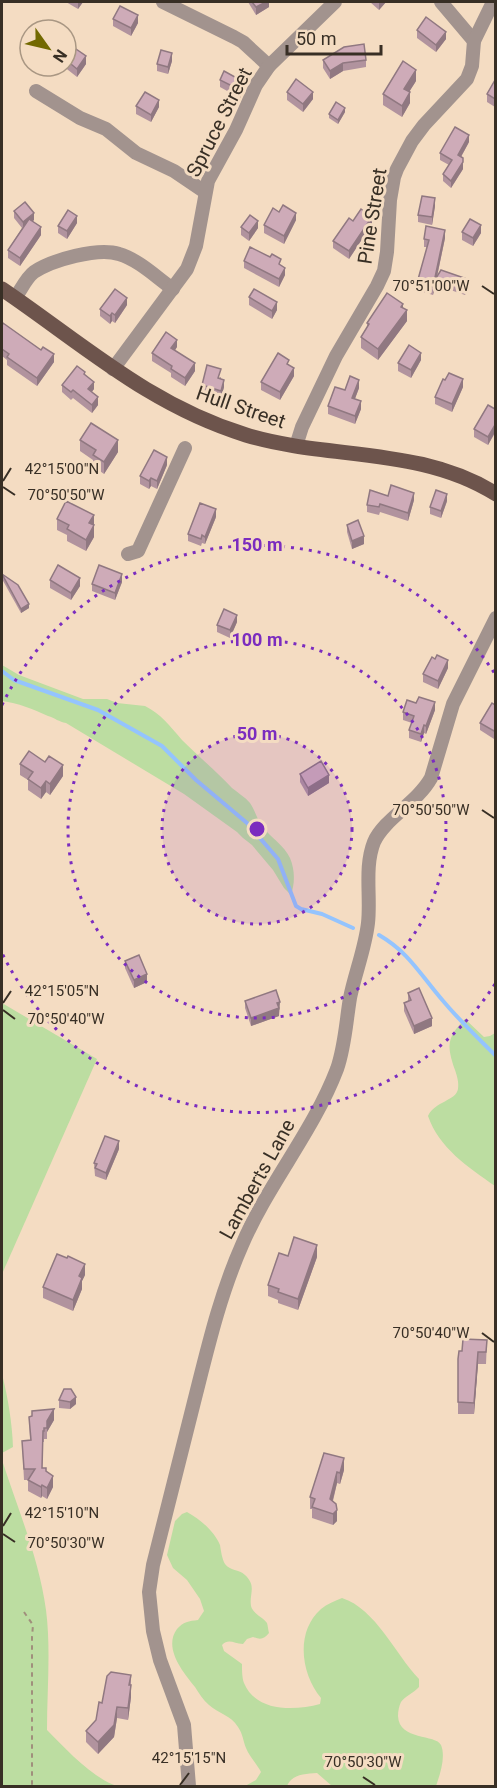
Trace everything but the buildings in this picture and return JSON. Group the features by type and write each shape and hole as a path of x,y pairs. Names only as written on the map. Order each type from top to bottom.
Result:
{"main road":[{"name":"Hull Street","path":"2,289 113,369 158,398 205,420 264,440 417,462 457,475 495,494"}],"street":[{"path":"163,2 243,42 269,66"},
{"name":"Spruce Street","path":"113,369 187,269 196,246 208,181 236,130 256,85 269,66 335,2"},
{"path":"441,2 474,41"},
{"name":"Pine Street","path":"296,446 302,427 336,356 384,271 390,200 397,169 406,150 424,125 467,79 474,41 493,2"},
{"path":"36,91 80,118 106,129 136,153 174,171 205,192"},
{"path":"15,298 31,276 41,268 63,260 109,251 125,256 173,289"},
{"path":"128,554 138,551 185,448"},
{"name":"Lamberts Lane","path":"189,1786 184,1725 157,1648 149,1592 153,1565 207,1346 242,1244 319,1106 337,1069 345,1041 350,1001 366,936 369,911 369,867 374,841 380,831 417,798 431,778 453,704 495,618"}],"path":[{"path":"24,1612 33,1625 32,1786"}],"green space":[{"path":"2,665 19,675 83,699 107,699 117,703 145,706 156,713 248,801 266,831 284,849 290,858 294,872 291,895 252,845 184,794 66,723 14,703 2,701"},
{"path":"2,1003 97,1059 2,1274"},
{"path":"465,1019 484,1037 495,1033 495,1186 465,1164 447,1147 439,1138 428,1116 435,1107 453,1096 458,1089 450,1043 454,1032"},
{"path":"2,1374 12,1428 13,1447 2,1453"},
{"path":"2,1460 33,1553 43,1591 49,1655 47,1730 89,1770 117,1786 2,1786"},
{"path":"187,1512 202,1522 214,1535 220,1545 225,1564 243,1573 249,1579 252,1586 252,1609 267,1623 269,1633 264,1638 253,1637 247,1639 243,1644 229,1642 222,1645 224,1651 242,1664 243,1681 250,1693 257,1700 277,1707 299,1708 320,1704 321,1698 314,1688 305,1665 304,1641 307,1629 313,1618 328,1604 342,1598 354,1604 375,1622 419,1679 419,1687 401,1702 398,1716 404,1730 432,1739 441,1745 443,1760 436,1786 332,1786 317,1773 296,1777 287,1786 245,1786 256,1780 261,1772 247,1751 240,1730 232,1720 205,1701 180,1667 173,1652 173,1636 177,1629 186,1622 198,1620 204,1611 200,1599 187,1580 173,1568 167,1555 175,1521"}],"waterway":[{"path":"2,671 14,680 98,710 162,746 196,780 247,823 278,859 296,906 322,914 353,928"},
{"path":"379,935 407,957 450,1009 496,1056"}]}
